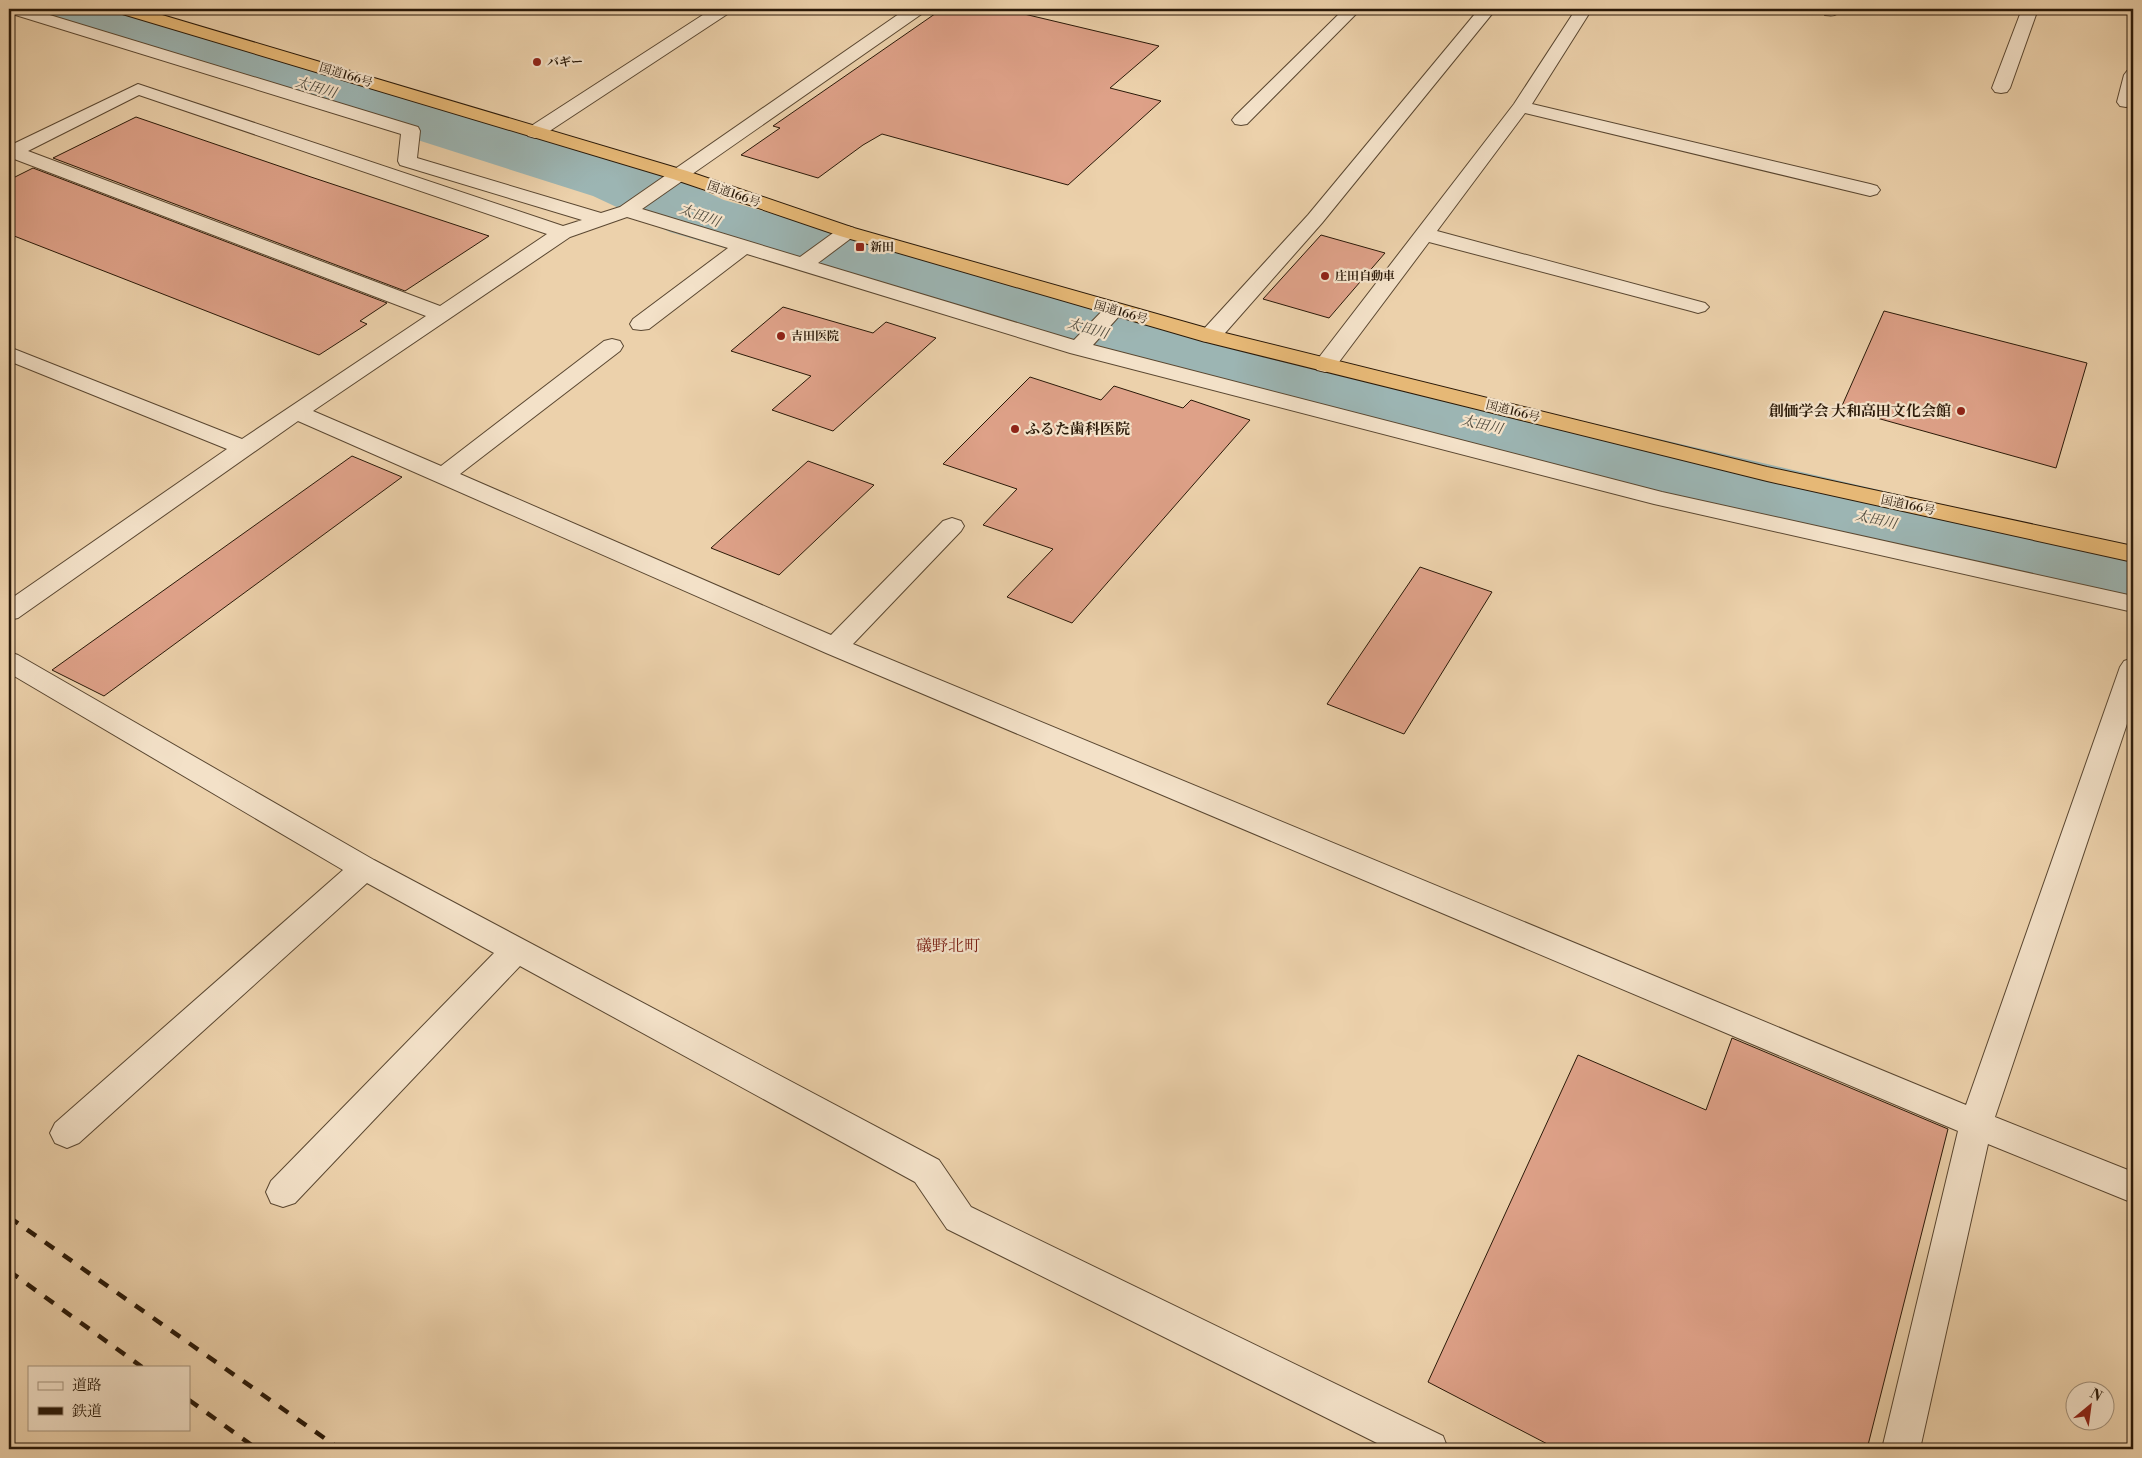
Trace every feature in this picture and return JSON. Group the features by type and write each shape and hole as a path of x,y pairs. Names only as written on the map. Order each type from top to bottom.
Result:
{"highway":[{"name":"国道166号","path":"125,9 535,132 840,237 1108,316 1210,336 1767,474 2133,554"}],"street":[{"path":"13,9 411,131 407,161 603,220"},
{"path":"535,132 723,9"},
{"path":"9,612 296,412 441,314 563,233 631,209 917,9"},
{"path":"1241,120 1353,9"},
{"path":"1210,336 1315,219 1488,9"},
{"path":"2001,88 2030,9"},
{"path":"1325,365 1521,107 1579,10"},
{"path":"2126,102 2133,75"},
{"path":"441,314 12,152 138,90 563,233"},
{"path":"1521,107 1870,190"},
{"path":"631,209 743,247 805,262 1082,344 1662,499 2133,604"},
{"path":"1424,234 1698,306"},
{"path":"805,262 840,237"},
{"path":"641,324 743,247"},
{"path":"1082,344 1108,316"},
{"path":"444,475 612,346"},
{"path":"9,353 244,448"},
{"path":"296,412 835,647 2133,1188"},
{"path":"835,647 952,526"},
{"path":"9,661 364,868 927,1171 958,1218 1429,1449"},
{"path":"1901,1449 1976,1124 2133,667"},
{"path":"67,1133 364,868"},
{"path":"283,1192 516,950"}],"building":[{"path":"942,9 1003,9 1159,46 1110,88 1161,101 1068,185 882,134 863,145 818,178 741,155 780,128 773,126"},
{"path":"136,117 489,236 405,291 53,158"},
{"path":"33,168 387,303 360,321 367,324 319,355 9,234 9,180"},
{"name":"庄田自動車","path":"1321,235 1385,253 1329,318 1263,299"},
{"path":"783,307 873,333 886,322 936,338 833,431 772,410 811,376 731,351"},
{"path":"1884,311 2087,363 2056,468 1841,408"},
{"path":"1030,377 1101,400 1114,386 1183,408 1191,400 1250,420 1072,623 1007,597 1053,549 983,525 1017,489 943,464"},
{"path":"352,456 402,477 104,696 52,670"},
{"path":"808,461 874,485 779,575 711,548"},
{"path":"1420,567 1492,592 1404,734 1327,704"},
{"path":"1732,1038 1948,1129 1867,1449 1557,1449 1428,1382 1578,1055 1706,1110"}],"waterway":[{"name":"太田川","path":"63,9 218,55 619,180 697,216 1135,342 2133,580"}],"railway":[{"path":"9,1217 340,1449"},
{"path":"9,1271 141,1366"},
{"path":"190,1401 257,1449"}],"place":[{"name":"バギー","path":"537,62"},
{"name":"新田","path":"860,247"},
{"name":"庄田自動車","path":"1325,276"},
{"name":"吉田医院","path":"781,336"},
{"name":"創価学会 大和高田文化会館","path":"1961,411"},
{"name":"ふるた歯科医院","path":"1015,429"}],"district":[{"name":"礒野北町","path":"948,945"}]}
